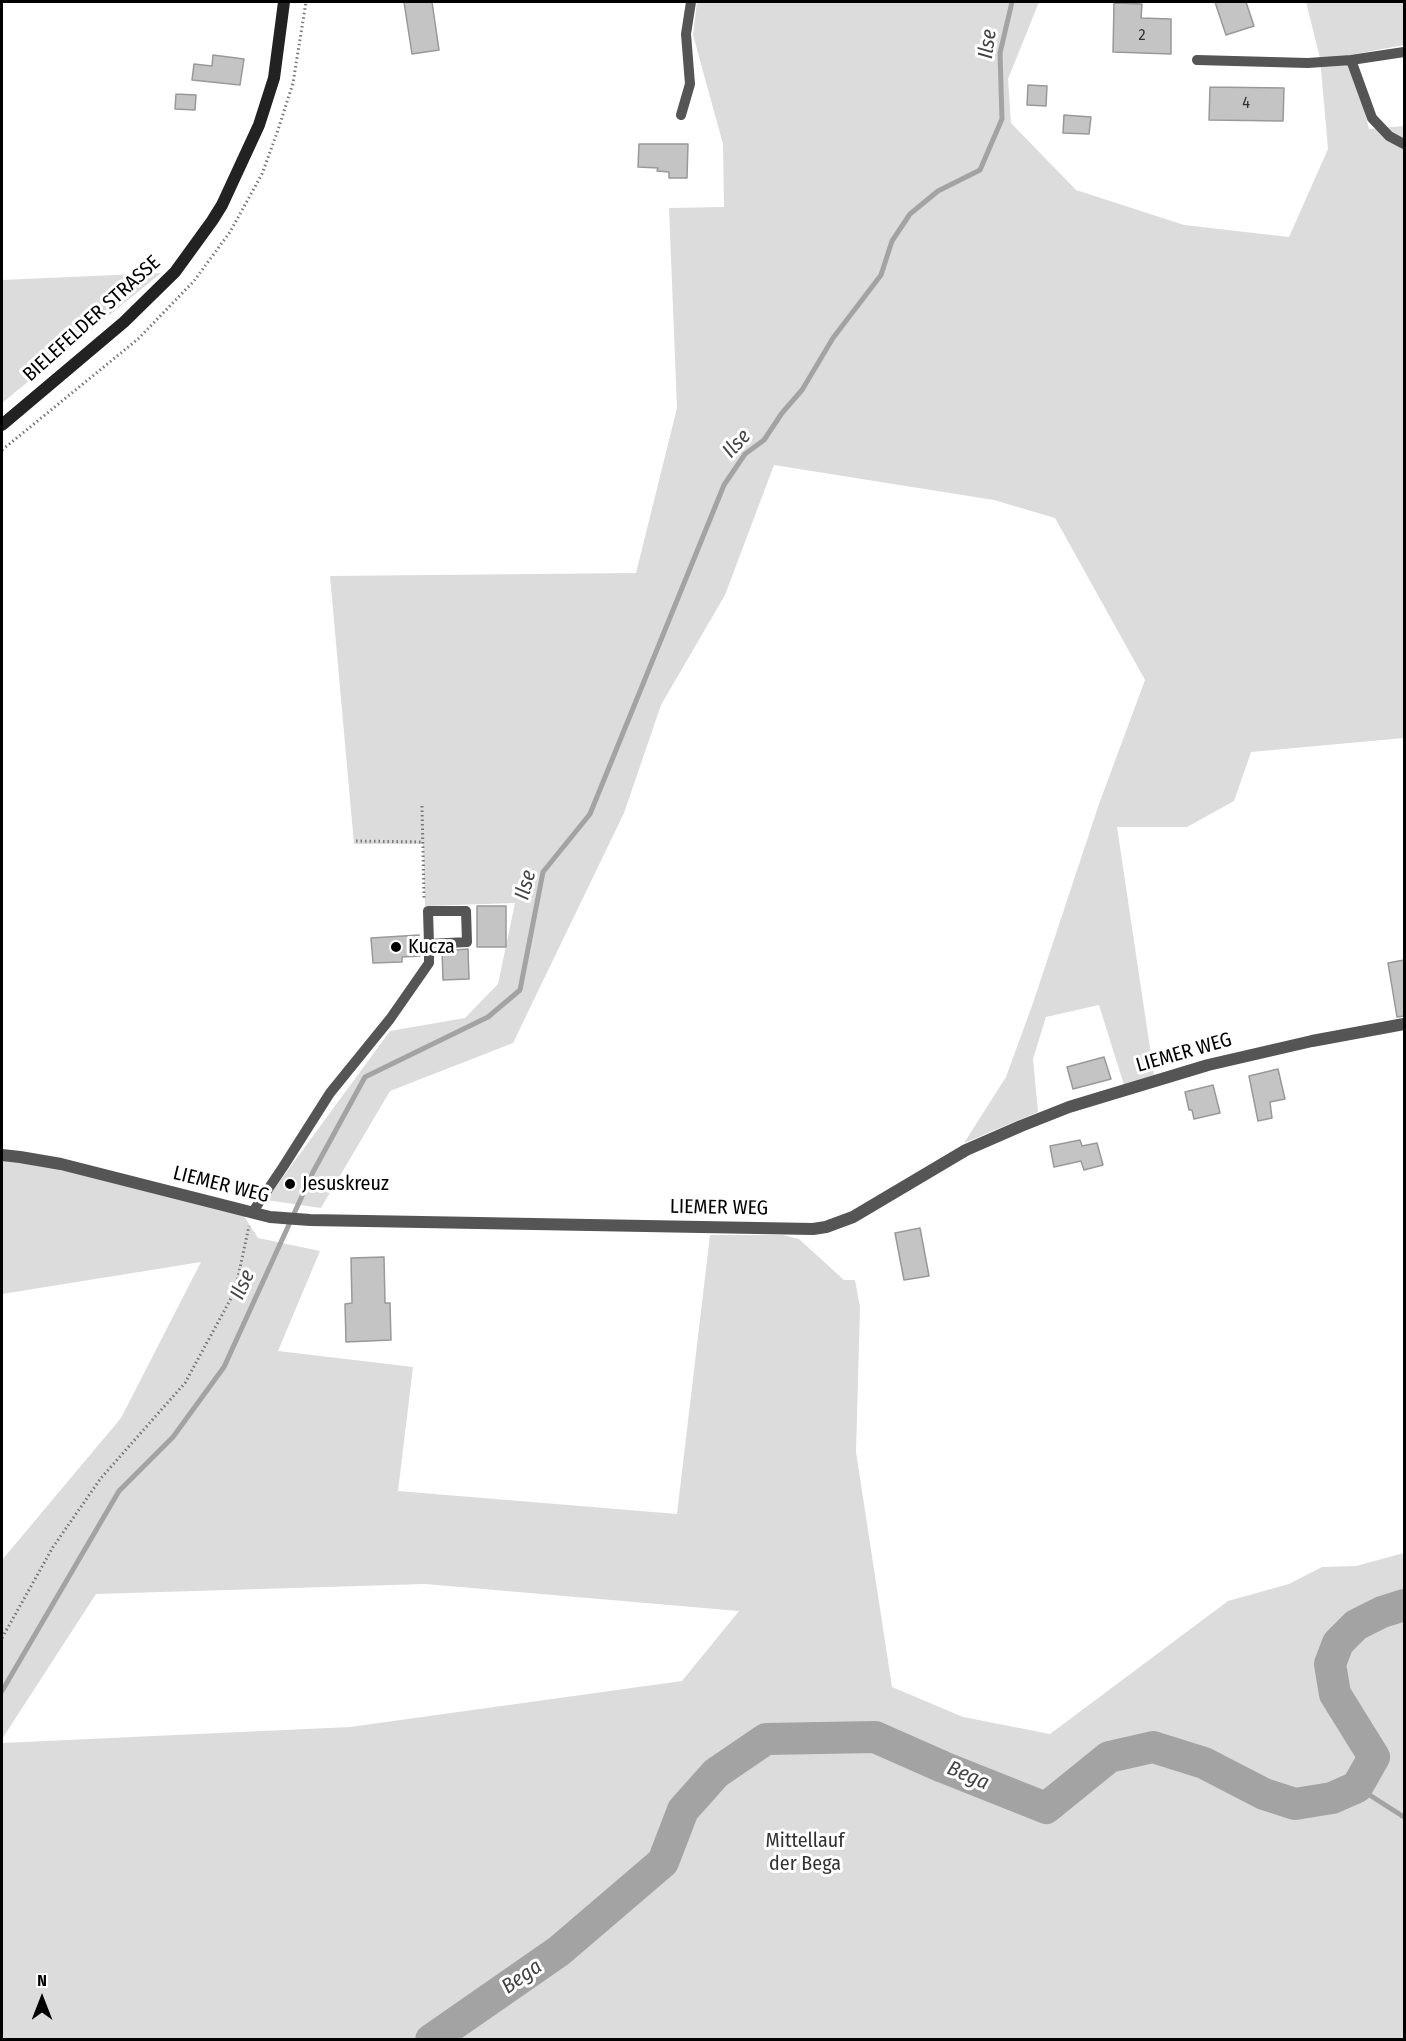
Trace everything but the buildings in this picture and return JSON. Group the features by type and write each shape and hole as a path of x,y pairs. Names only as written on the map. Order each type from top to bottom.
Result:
{"main road":[{"name":"BIELEFELDER STRASSE","path":"2,424 124,322 175,272 212,221 222,205 259,125 274,78 284,2"}],"street":[{"name":"LIEMER WEG","path":"2,1155 61,1164 270,1217 310,1220 813,1229 826,1227 853,1217 966,1150 1069,1107 1208,1065 1312,1041 1404,1024"}],"lane":[{"path":"681,115 690,84 686,34 691,2"},
{"path":"1197,60 1308,63 1351,60 1404,52"},
{"path":"1351,60 1372,118 1389,136 1404,144"},
{"path":"252,1213 330,1093 390,1019 429,963 428,911 466,911 467,942 429,944"}],"path":[{"path":"422,806 425,906 428,911"},
{"path":"356,841 423,842"},
{"path":"2,1638 53,1547 101,1478 185,1383 235,1292 252,1213"}],"green space":[{"path":"697,2 1039,2 1008,79 1011,123 1076,190 1184,225 1289,237 1328,149 1320,58 1306,2 1404,2 1404,45 1350,55 1369,129 1404,126 1404,738 1251,752 1234,801 1187,827 1117,827 1154,1075 1124,1085 1099,1005 1046,1017 1033,1059 1038,1112 964,1143 1006,1077 1099,804 1145,680 1055,518 994,500 774,465 725,595 661,705 624,813 513,1043 390,1091 321,1208 266,1200 390,1031 465,1018 498,984 515,903 425,906 423,844 354,844 330,576 636,573 677,408 669,208 724,207 723,144 693,35"},
{"path":"161,273 2,403 2,280"},
{"name":"Mittellauf der Bega","path":"2,1160 51,1167 242,1213 258,1238 320,1251 278,1351 413,1367 398,1491 677,1514 710,1235 783,1235 799,1239 844,1280 855,1280 860,1307 856,1452 892,1687 963,1717 1050,1734 1228,1601 1289,1584 1322,1567 1356,1566 1404,1553 1404,2039 2,2039 2,1743 350,1727 682,1681 739,1611 425,1584 96,1594 2,1739 2,1560 121,1418 201,1262 2,1294"}],"waterway":[{"name":"Ilse","path":"2,1691 119,1491 173,1437 224,1367 313,1172 365,1077 488,1017 520,990 543,872 590,814 724,485 745,454 764,440 782,413 802,390 833,338 881,275 892,241 910,214 938,191 980,170 1002,119 1000,53 1012,2"},
{"name":"Bega","path":"431,2040 559,1951 663,1862 683,1810 716,1773 766,1739 875,1737 1046,1808 1109,1757 1153,1747 1204,1763 1264,1794 1295,1804 1332,1798 1357,1787 1374,1757 1335,1694 1330,1664 1338,1643 1356,1625 1382,1612 1404,1605"},
{"path":"1357,1787 1404,1817"}],"place":[{"name":"Kucza","path":"396,947"},
{"name":"Jesuskreuz","path":"290,1184"}]}
